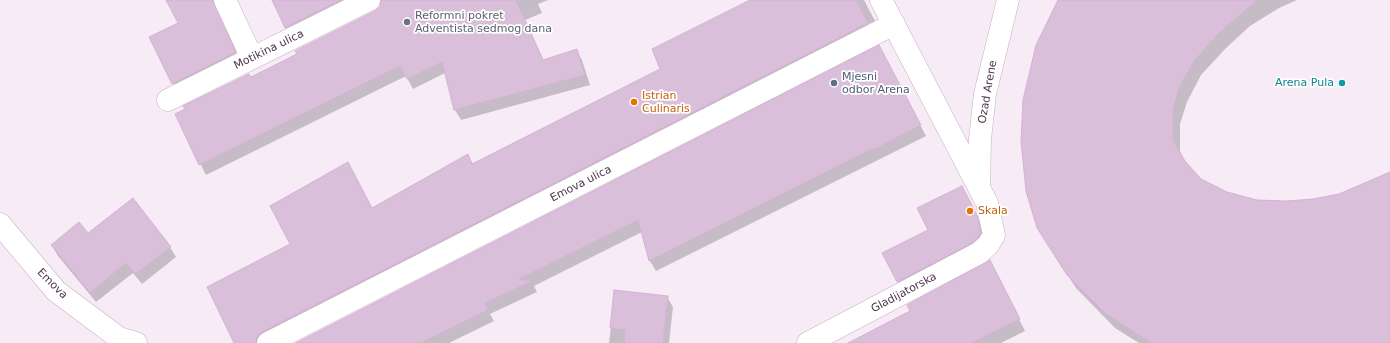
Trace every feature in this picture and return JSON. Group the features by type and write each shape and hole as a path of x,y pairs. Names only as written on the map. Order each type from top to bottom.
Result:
{"street":[{"path":"224,0 252,58"},
{"name":"Motikina ulica","path":"168,100 369,0"},
{"name":"Ozad Arene","path":"882,0 988,203 994,236"},
{"name":"Ozad Arene","path":"980,187 980,139 985,94 1008,0"},
{"name":"Emova ulica","path":"268,343 894,24"},
{"name":"Emova","path":"0,224 56,291 119,338 136,343"},
{"name":"Gladijatorska","path":"808,343 979,253 988,245 994,236"}],"building":[{"path":"166,0 213,0 236,52 172,84 149,37 178,23"},
{"path":"272,0 341,0 285,28"},
{"path":"381,0 516,0 543,60 577,49 585,75 454,110 442,62 407,79 400,66 199,165 175,114 185,109 183,106 249,74 251,77 297,54 295,51 375,11 380,7"},
{"path":"750,0 856,0 868,23 262,332 257,337 256,343 234,343 207,287 290,244 270,206 348,162 372,208 468,154 472,164 660,69 652,49"},
{"path":"1058,0 1257,0 1218,34 1194,61 1179,88 1173,110 1173,140 1185,161 1201,179 1227,192 1257,200 1287,201 1313,199 1339,194 1390,172 1390,343 1151,343 1106,314 1067,275 1037,228 1026,191 1021,141 1023,100 1036,45"},
{"path":"879,45 921,125 875,149 874,148 649,261 638,220 519,279 532,281 485,303 488,310 421,343 296,343"},
{"path":"962,186 977,215 981,233 972,243 897,282 882,253 928,230 917,208"},
{"path":"133,198 171,247 135,274 126,263 90,293 51,245 79,222 88,233"},
{"path":"990,260 1020,319 972,343 848,343 910,311 907,305"},
{"path":"614,290 668,296 663,343 624,343 625,330 610,328"}],"place":[{"name":"Reformni pokret Adventista sedmog dana","path":"407,22"},
{"name":"Mjesni odbor Arena","path":"834,83"},
{"name":"Arena Pula","path":"1342,83"},
{"name":"Istrian Culinaris","path":"634,102"},
{"name":"Skala","path":"970,211"}]}
